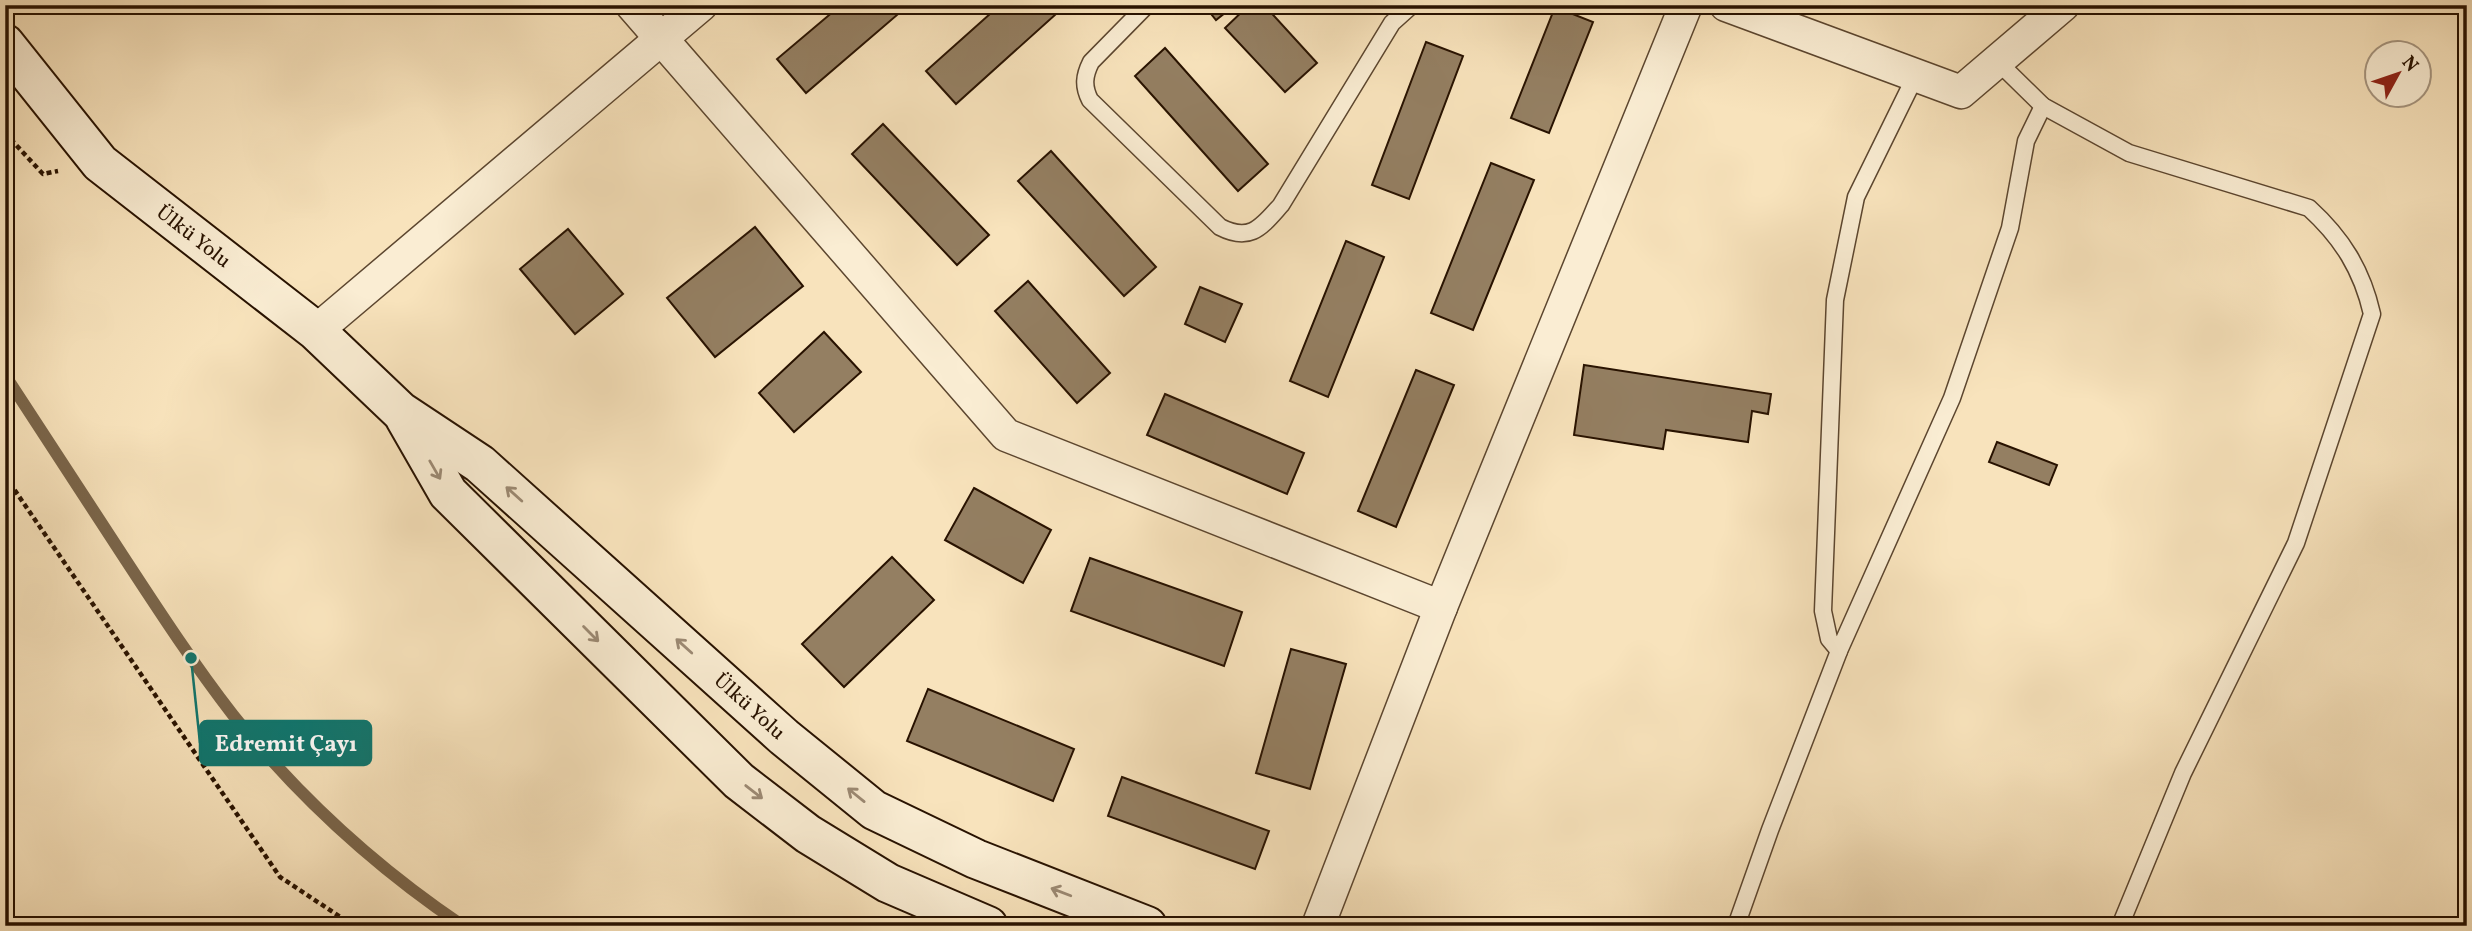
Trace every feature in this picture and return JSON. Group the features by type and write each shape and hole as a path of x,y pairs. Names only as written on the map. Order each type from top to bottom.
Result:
{"main road":[{"name":"Ülkü Yolu","path":"5,44 100,163 316,331 400,411 480,464 784,737 874,810 976,859 1147,926"},
{"name":"Ülkü Yolu","path":"400,411 448,492 739,781 807,834 888,883 988,926"}],"street":[{"path":"632,5 1006,435 1441,607"},
{"path":"316,331 701,5"},
{"path":"1318,926 1441,607 1686,5"},
{"path":"1726,5 1961,92 2063,5"}],"lane":[{"path":"1147,5 1091,62 1084,82 1086,92 1090,100 1220,227 1240,234 1259,229 1281,205 1392,23 1412,5"},
{"path":"1997,61 2043,106 2129,153 2309,208 2330,227 2347,249 2367,291 2372,314 2296,543 2183,773 2120,926"},
{"path":"1839,651 1829,639 1823,611 1835,300 1856,197 1916,75"},
{"path":"1735,926 1839,651 1952,398 2010,228 2026,141 2043,106"}],"path":[{"path":"5,477 280,877 354,926"}],"building":[{"path":"841,5 888,5 897,15 806,93 777,59"},
{"path":"1000,5 1066,5 956,104 926,71"},
{"path":"1204,5 1235,5 1216,20"},
{"path":"1249,5 1264,5 1317,63 1285,92 1225,28"},
{"path":"1555,7 1593,22 1549,133 1511,118"},
{"path":"1426,42 1463,56 1409,199 1372,185"},
{"path":"1165,48 1268,164 1238,191 1135,76"},
{"path":"883,124 989,235 957,265 852,154"},
{"path":"1051,151 1156,267 1124,296 1018,181"},
{"path":"1491,163 1534,180 1473,330 1431,313"},
{"path":"755,227 803,286 715,357 667,298"},
{"path":"568,229 623,294 575,334 520,269"},
{"path":"1346,241 1384,257 1328,397 1290,381"},
{"path":"1028,281 1110,373 1077,403 995,311"},
{"path":"1200,287 1242,304 1225,342 1185,324"},
{"path":"824,332 861,372 794,432 759,393"},
{"path":"1584,365 1771,394 1768,414 1752,411 1748,442 1666,430 1663,449 1574,435"},
{"path":"1416,370 1454,385 1396,527 1358,511"},
{"path":"1165,394 1304,453 1287,494 1147,435"},
{"path":"1997,442 2057,465 2049,485 1989,462"},
{"path":"974,488 1051,530 1023,583 945,540"},
{"path":"892,557 934,600 844,687 802,644"},
{"path":"1090,558 1242,612 1224,666 1071,611"},
{"path":"1291,649 1346,664 1310,789 1256,773"},
{"path":"928,689 1074,749 1053,801 907,741"},
{"path":"1122,777 1269,831 1255,869 1108,816"}],"waterway":[{"path":"5,375 165,620 233,715 284,774 340,829 400,880 463,926"}],"place":[{"name":"Edremit Çayı","path":"191,658"}]}
